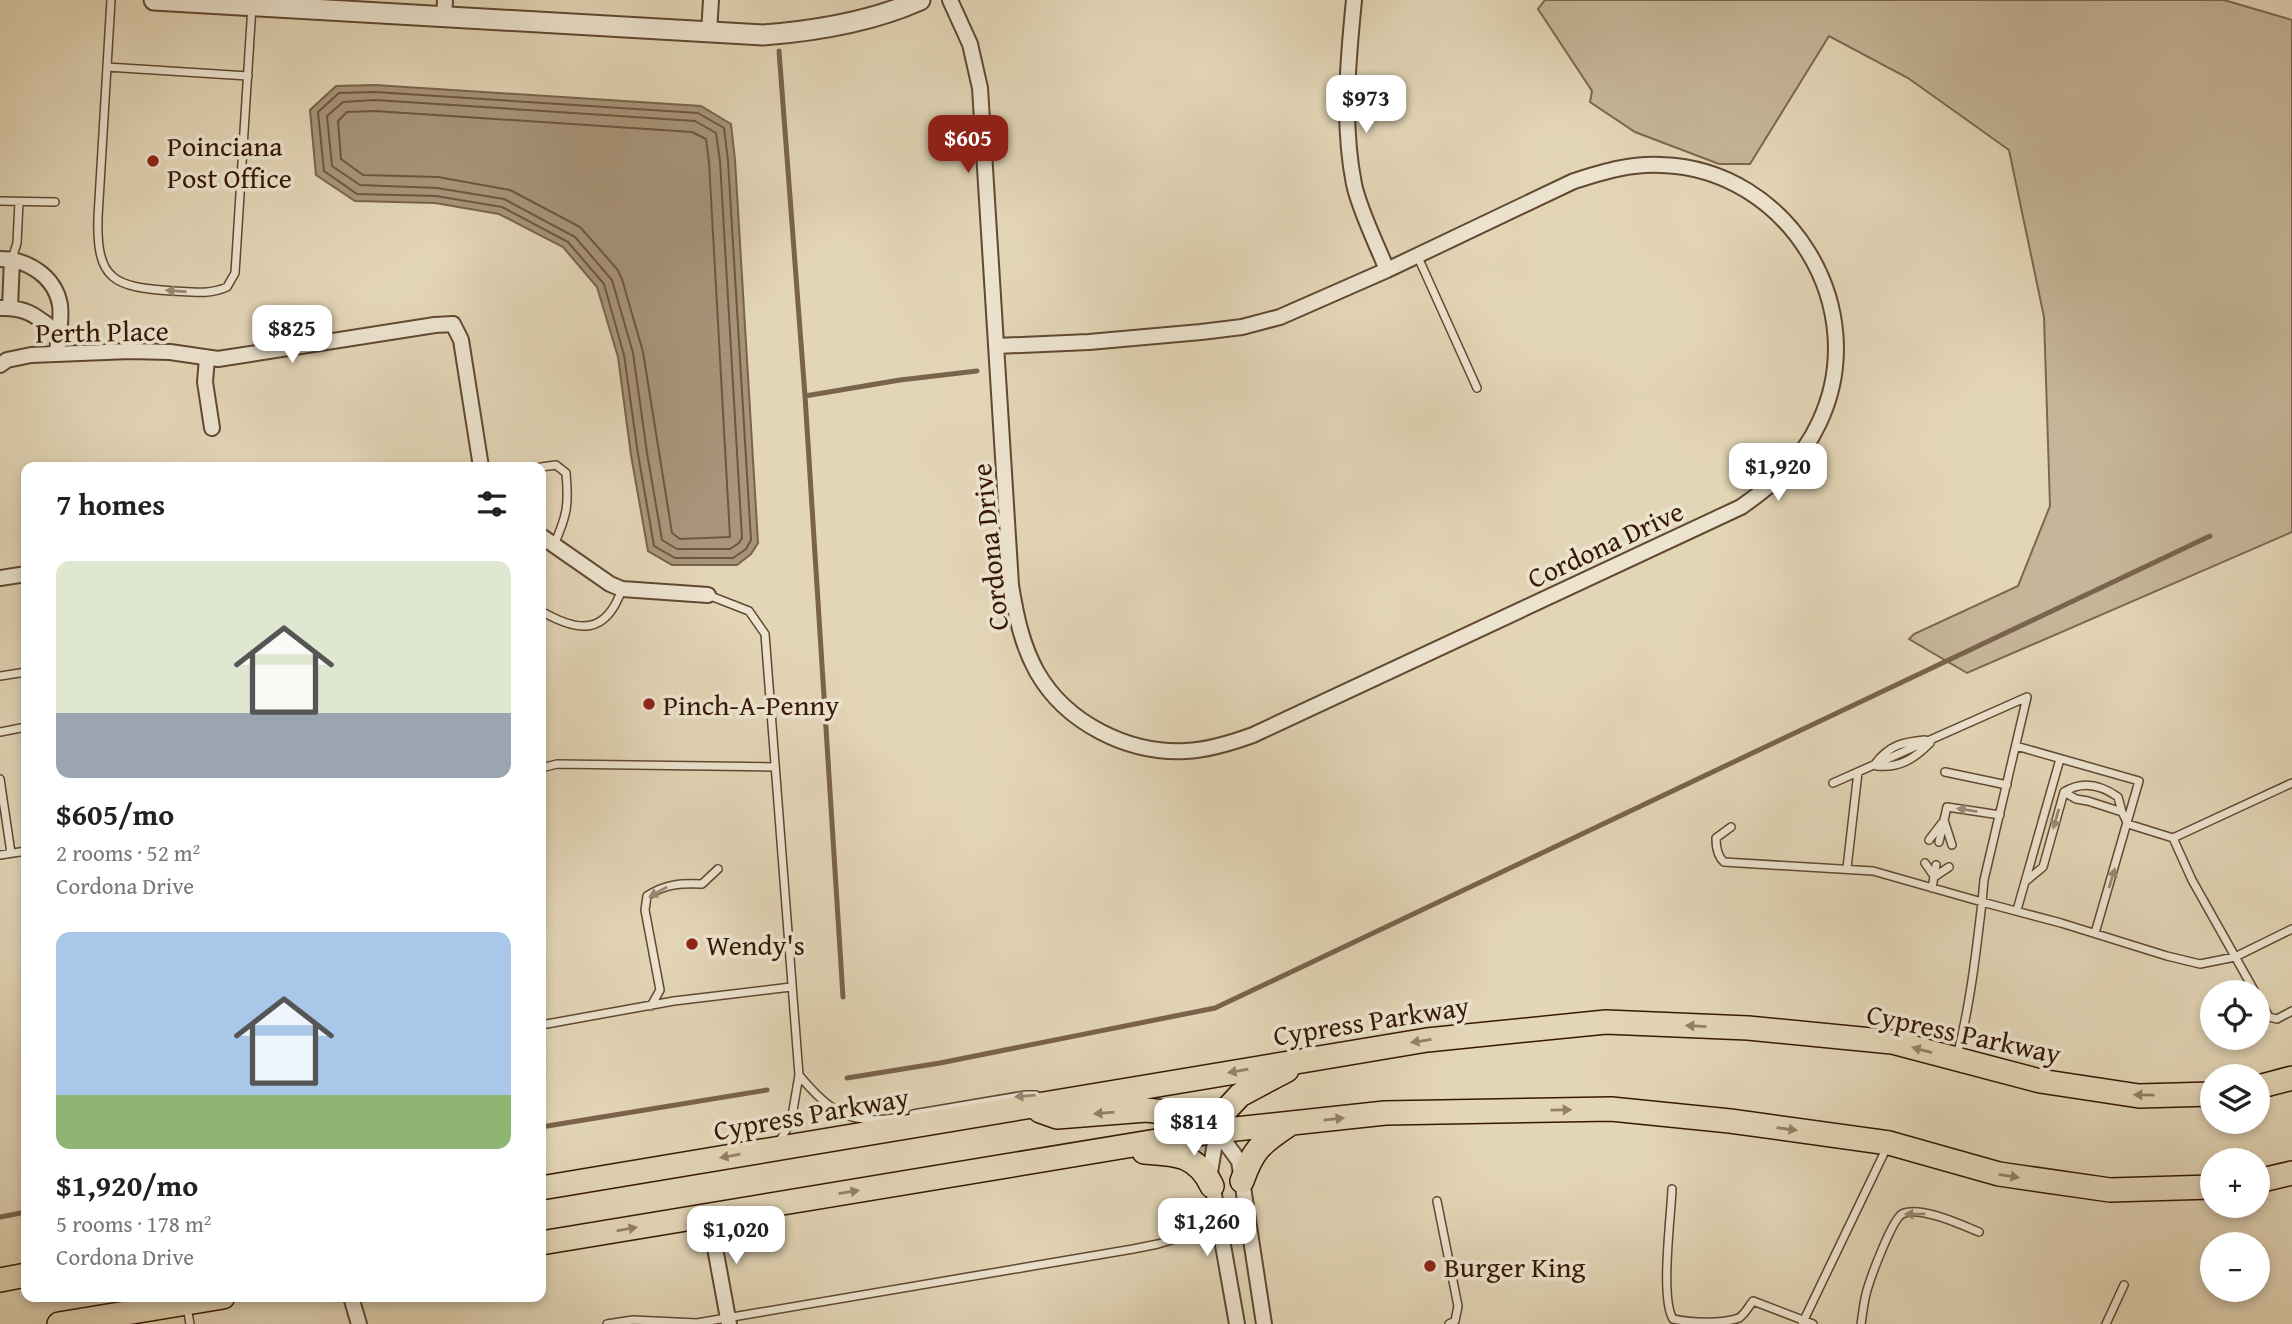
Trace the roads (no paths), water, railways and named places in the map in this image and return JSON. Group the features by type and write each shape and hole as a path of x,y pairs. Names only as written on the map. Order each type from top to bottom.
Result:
{"main road":[{"name":"Cypress Parkway","path":"546,1187 1427,1040 1606,1022 1748,1028 1892,1042 2040,1082 2139,1096 2200,1094"},
{"path":"1217,1131 1225,1111 1240,1095 1305,1060"},
{"path":"2270,1084 2292,1078"},
{"path":"1029,1106 1057,1117 1129,1111 1164,1112 1217,1131"},
{"path":"546,1242 1217,1131 1385,1113 1611,1109 1730,1121 1889,1143 1999,1174 2110,1190 2200,1187"},
{"path":"1242,1181 1250,1160 1262,1142 1292,1123"},
{"path":"1117,1148 1188,1158 1205,1171 1212,1186"},
{"path":"2270,1178 2292,1173"},
{"path":"0,1280 21,1276"},
{"path":"59,1324 188,1313 212,1302"}],"street":[{"path":"154,0 444,9 709,33 763,35 811,31 920,0"},
{"path":"709,33 711,0"},
{"name":"Cordona Drive","path":"950,0 970,44 980,88 996,346 1012,585 1021,636 1038,673 1052,693 1094,729 1115,738 1164,751 1205,749 1253,735 1741,507 1768,489 1793,464 1820,421 1835,362 1834,322 1826,287 1808,248 1783,218 1749,191 1724,178 1695,169 1663,165 1634,165 1603,172 1542,195 1387,270 1280,317 1242,327 1089,342 996,346"},
{"path":"1354,0 1348,67 1348,129 1354,185 1387,270"},
{"path":"57,354 60,321 57,296 45,276 36,268 6,259 5,308 16,307 32,313 58,333"},
{"name":"Perth Place","path":"0,365 19,357 130,351 170,352 218,359 453,324 461,340 480,462"},
{"name":"Perth Place","path":"207,358 205,382 212,428"},
{"path":"546,539 610,584 622,589 708,595"},
{"path":"0,578 21,575"},
{"path":"1217,1131 1239,1161 1264,1324"},
{"path":"1217,1131 1210,1172 1237,1324"},
{"path":"709,1215 729,1321"},
{"path":"352,1302 359,1324"}],"lane":[{"path":"111,0 98,229 99,252 103,265 120,283 132,288 211,292 227,287 235,273 252,5"},
{"path":"107,67 248,76"},
{"path":"0,201 55,202"},
{"path":"6,259 17,243 19,202"},
{"path":"1417,254 1477,388"},
{"path":"546,466 556,465 566,473 569,502 566,518 554,545"},
{"path":"546,613 571,625 589,627 611,614 622,589"},
{"path":"708,595 749,611 765,634 799,1075 791,1122 780,1141 767,1150"},
{"path":"0,676 21,673"},
{"path":"1833,783 2027,696 1984,880 1964,1030 1956,1059"},
{"path":"0,732 21,728"},
{"path":"2016,746 2139,781 2095,933"},
{"path":"2017,910 2060,760"},
{"path":"546,767 557,764 774,767"},
{"path":"1847,868 1858,772"},
{"path":"1945,772 2007,785"},
{"path":"0,779 11,853"},
{"path":"2026,881 2043,867 2064,792 2076,784 2090,784 2107,790 2119,797 2122,813 2128,824 2173,838 2292,783"},
{"path":"2064,792 2076,799 2122,813"},
{"path":"1939,842 1947,807 2000,815"},
{"path":"1929,840 1944,820"},
{"path":"1944,820 1952,845"},
{"path":"1731,827 1716,838 1717,849 1724,862 1873,871 2200,964 2235,957 2292,929"},
{"path":"2173,838 2192,880 2248,980"},
{"path":"0,855 21,851"},
{"path":"1925,863 1934,877"},
{"path":"1932,888 1936,865"},
{"path":"1934,877 1949,867"},
{"path":"652,1006 660,990 645,909 648,896 676,883 702,884 718,869"},
{"path":"546,1024 674,1001 791,987"},
{"path":"2270,1017 2277,1019 2292,1012"},
{"path":"799,1075 830,1108 855,1118 888,1119 1025,1095 1093,1096"},
{"path":"1803,1323 1889,1143"},
{"path":"599,1169 630,1173"},
{"path":"1672,1189 1667,1291 1668,1311 1673,1319 1691,1323 1733,1321 1745,1313 1753,1301 1803,1323 1813,1324"},
{"path":"1437,1201 1458,1306 1455,1321 1449,1324"},
{"path":"1861,1324 1867,1289 1891,1231 1903,1213 1919,1212 1954,1221 1979,1232"},
{"path":"607,1324 633,1320 686,1324 729,1321 1158,1244 1182,1237 1217,1216"},
{"path":"2106,1324 2124,1285"}],"water":[{"path":"375,85 701,106 731,124 758,543 751,554 737,565 672,565 648,551 631,455 618,357 597,287 563,247 499,214 435,203 355,201 316,175 310,110 336,86"}],"waterway":[{"path":"779,51 805,396 843,997"},
{"path":"805,396 900,380 977,371"},
{"path":"847,1078 940,1063 1215,1008 2210,536"},
{"path":"546,1126 767,1090"},
{"path":"0,1217 21,1213"}],"place":[{"name":"Poinciana Post Office","path":"153,161"},
{"name":"Pinch-A-Penny","path":"649,704"},
{"name":"Wendy's","path":"692,944"},
{"name":"Burger King","path":"1430,1266"}]}
